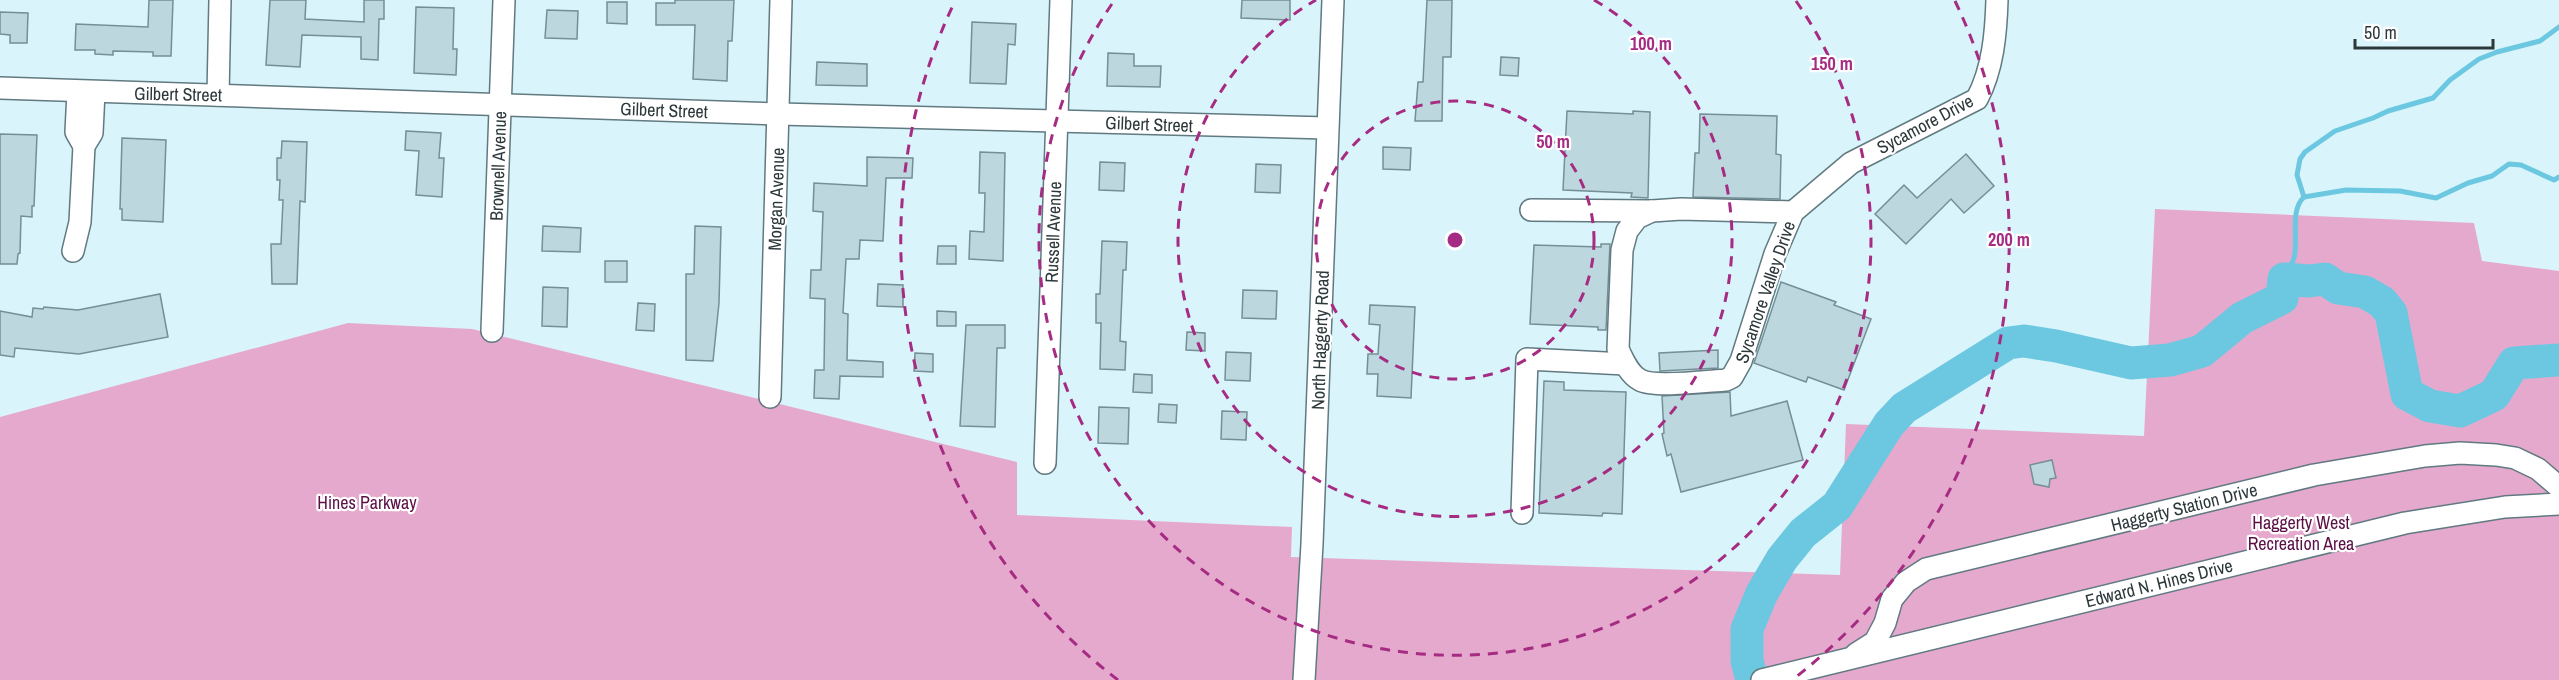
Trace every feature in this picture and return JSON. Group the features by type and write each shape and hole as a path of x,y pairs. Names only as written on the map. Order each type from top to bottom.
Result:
{"street":[{"path":"218,95 220,0"},
{"name":"Brownell Avenue","path":"492,331 504,0"},
{"name":"Morgan Avenue","path":"770,397 781,0"},
{"name":"Russell Avenue","path":"1045,463 1061,0"},
{"name":"North Haggerty Road","path":"1304,680 1312,544 1333,0"},
{"name":"Sycamore Drive","path":"1793,212 1851,164 1977,99 1985,84 1993,48 1997,0"},
{"name":"Gilbert Street","path":"0,88 779,114 1327,128"},
{"path":"73,251 80,222 84,146 76,132 86,92"},
{"name":"Sycamore Valley Drive","path":"1531,210 1652,211 1681,209 1793,212 1775,254 1742,361 1732,377 1726,380 1653,384 1640,380 1625,364"},
{"path":"1522,513 1527,360 1625,364 1618,349 1622,250 1628,231 1637,218 1652,211"},
{"name":"Haggerty Station Drive","path":"1848,659 1875,642 1885,623 1892,599 1906,582 1926,569 2314,475 2425,456 2460,453 2515,458 2538,469 2559,487"},
{"name":"Edward N. Hines Drive","path":"1762,680 2405,523 2505,507 2559,504"}],"green space":[{"name":"Hines Parkway","path":"2155,209 2474,223 2482,261 2559,271 2559,680 0,680 0,417 348,323 472,329 1017,462 1017,515 1292,527 1291,557 1840,575 1846,424 2144,436"}],"building":[{"path":"149,0 173,0 171,56 153,56 153,52 113,51 113,55 95,54 95,50 75,50 76,24 148,27"},
{"path":"270,0 306,0 305,19 364,22 364,0 384,0 384,19 379,19 378,60 361,59 361,37 302,35 300,67 266,65"},
{"path":"675,0 734,0 732,41 728,41 727,81 693,79 695,25 656,25 656,3 675,3"},
{"path":"1242,0 1290,0 1290,20 1241,18"},
{"path":"1427,0 1452,0 1451,57 1443,57 1442,121 1415,121 1418,82 1423,82"},
{"path":"607,2 627,2 627,24 607,23"},
{"path":"416,7 454,8 453,49 457,49 456,75 414,73"},
{"path":"547,10 578,11 577,39 545,38"},
{"path":"0,12 28,13 27,43 10,43 10,35 0,34"},
{"path":"972,22 1016,24 1015,45 1008,44 1006,84 970,83"},
{"path":"1108,53 1134,54 1134,66 1161,66 1160,87 1107,86"},
{"path":"1501,57 1519,58 1518,76 1500,75"},
{"path":"817,62 867,64 867,86 816,85"},
{"path":"1567,111 1633,114 1633,111 1650,112 1648,198 1631,197 1632,193 1563,190"},
{"path":"1700,114 1777,116 1776,154 1781,155 1780,199 1693,197 1695,153 1699,153"},
{"path":"406,131 441,133 439,158 444,158 442,197 416,195 419,151 405,150"},
{"path":"0,134 37,135 34,206 32,206 32,217 21,216 20,253 17,264 0,264"},
{"path":"122,138 166,140 163,222 122,220 122,209 120,209"},
{"path":"282,141 307,142 305,202 300,201 297,284 272,284 271,244 281,244 283,200 279,200 280,180 277,180 277,158 281,158"},
{"path":"1383,147 1411,148 1410,170 1383,169"},
{"path":"980,152 1005,153 1003,261 969,259 970,231 984,232 985,193 979,193"},
{"path":"1966,154 1994,186 1964,213 1951,199 1906,244 1875,214 1904,185 1917,198"},
{"path":"867,157 913,158 912,178 886,178 883,241 860,240 859,259 846,259 843,313 848,314 847,360 883,362 883,377 840,376 839,399 814,398 815,370 824,370 825,299 810,298 811,270 821,270 823,212 813,211 814,183 867,186"},
{"path":"1100,162 1125,163 1124,191 1099,190"},
{"path":"1256,164 1281,165 1280,193 1255,192"},
{"path":"543,226 581,228 580,252 542,251"},
{"path":"695,226 721,227 719,303 713,361 686,360 686,274 694,274"},
{"path":"1102,241 1127,242 1126,270 1123,270 1120,341 1126,342 1125,370 1100,369 1101,323 1096,323 1096,294 1100,294"},
{"path":"1601,244 1610,244 1606,330 1598,330 1598,327 1530,324 1534,245 1601,247"},
{"path":"938,246 956,246 956,264 937,264"},
{"path":"605,261 627,261 627,282 605,282"},
{"path":"1781,282 1836,302 1834,305 1871,319 1844,390 1808,377 1806,382 1754,363"},
{"path":"878,284 903,285 903,307 877,306"},
{"path":"543,287 568,288 567,327 542,326"},
{"path":"1243,290 1277,291 1276,319 1242,318"},
{"path":"160,294 168,337 79,354 15,348 14,357 0,355 0,311 32,317 33,308 78,310"},
{"path":"638,303 655,304 654,331 636,330"},
{"path":"1370,305 1415,307 1411,398 1377,396 1378,374 1367,374 1368,354 1378,354 1380,325 1369,324"},
{"path":"937,311 956,312 956,326 937,326"},
{"path":"966,325 1005,325 1005,348 997,348 995,427 960,426"},
{"path":"1187,332 1205,333 1205,351 1186,350"},
{"path":"1718,350 1718,368 1660,371 1659,353"},
{"path":"1226,352 1251,353 1250,381 1225,380"},
{"path":"915,353 933,354 933,372 914,371"},
{"path":"1134,374 1152,375 1152,393 1133,392"},
{"path":"1544,381 1564,382 1564,390 1626,392 1622,514 1603,513 1602,516 1539,513"},
{"path":"1730,392 1731,416 1787,401 1803,460 1681,492 1671,454 1667,456 1662,434 1664,433 1662,396"},
{"path":"1159,404 1177,405 1176,423 1158,422"},
{"path":"1099,407 1129,408 1128,444 1098,443"},
{"path":"1222,411 1247,412 1246,440 1221,439"},
{"path":"2052,460 2056,478 2050,479 2049,487 2034,484 2030,465"}],"waterway":[{"path":"2304,197 2297,175 2300,159 2305,152 2335,131 2388,111 2433,98 2450,80 2479,59 2540,41 2559,27"},
{"path":"2284,279 2294,258 2297,210 2304,197 2346,190 2400,191 2436,198 2468,183 2492,176 2509,164 2521,165 2554,180 2559,177"},
{"path":"1752,680 1747,661 1747,629 1762,593 1782,559 1803,533 1837,506 1889,424 1904,408 2008,343 2024,341 2056,346 2131,363 2170,360 2202,351 2242,318 2282,298 2284,279 2309,281 2325,279 2338,288 2365,292 2382,302 2391,313 2407,394 2430,406 2460,411 2494,395 2514,363 2559,360"}],"park label":[{"name":"Haggerty West Recreation Area","path":"2301,532"}]}
